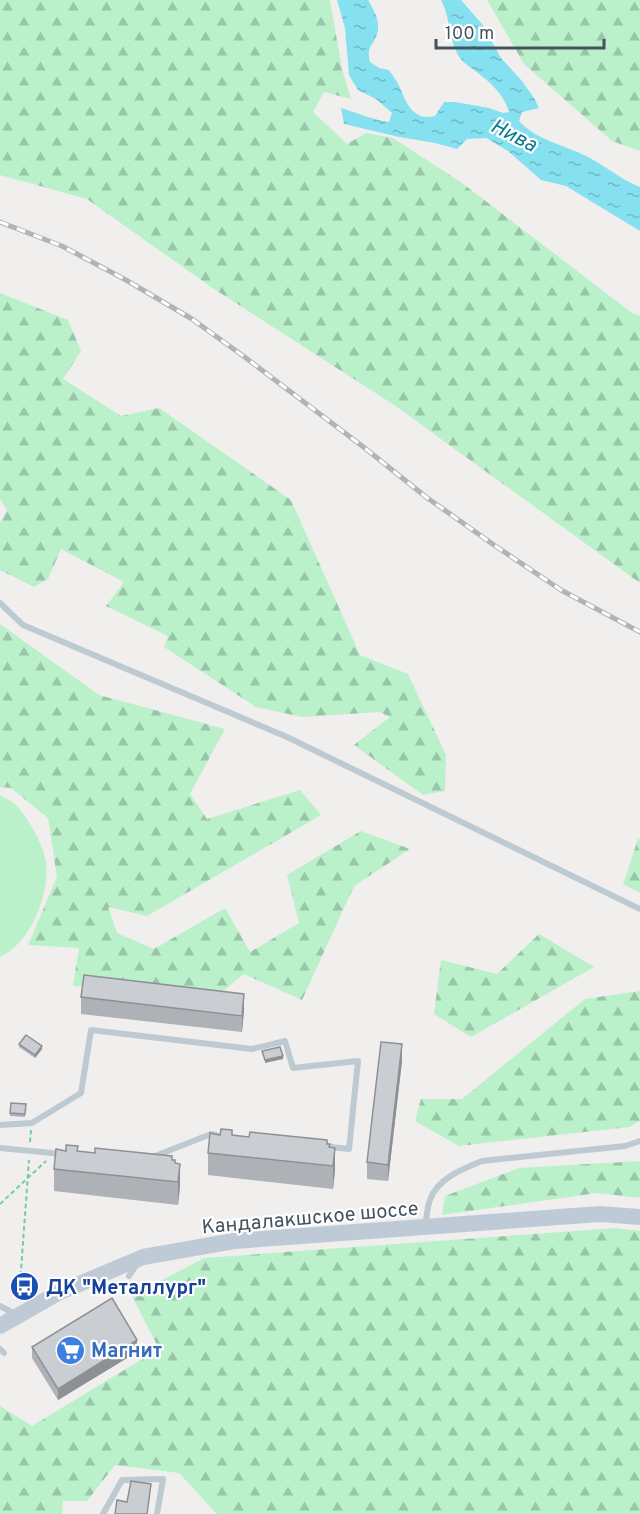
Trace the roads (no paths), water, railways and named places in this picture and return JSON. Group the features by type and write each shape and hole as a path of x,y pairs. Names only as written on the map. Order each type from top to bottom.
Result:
{"main road":[{"name":"Кандалакшское шоссе","path":"0,1326 58,1293 143,1257 234,1241 600,1214 640,1217"}],"lane":[{"path":"0,603 23,625 287,737 640,909"},
{"path":"0,1125 32,1123 81,1093 91,1030 252,1049 285,1041 293,1068 358,1061 349,1149 315,1145"},
{"path":"147,1159 211,1134 222,1135"},
{"path":"424,1227 430,1200 436,1188 463,1168 482,1161 625,1146 640,1141"},
{"path":"0,1148 65,1154"},
{"path":"129,1276 143,1257"},
{"path":"0,1305 18,1316"},
{"path":"103,1514 122,1480 163,1479 157,1514"}],"water":[{"name":"Нива","path":"337,0 368,0 375,12 378,25 377,34 369,49 370,62 379,68 389,70 408,105 416,114 427,117 435,116 444,102 489,108 503,113 509,112 497,90 464,62 456,51 441,0 461,0 482,24 501,58 522,81 539,108 522,112 519,121 542,138 586,156 640,187 640,231 566,186 541,180 508,151 486,138 467,139 457,149 344,124 341,108 389,122 392,113 376,99 358,90 349,75 345,28"}],"railway":[{"path":"0,222 62,246 192,319 366,449 426,497 494,545 561,590 640,632"}],"place":[{"name":"ДК \"Металлург\"","path":"25,1287"},
{"name":"Магнит","path":"70,1350"}]}
